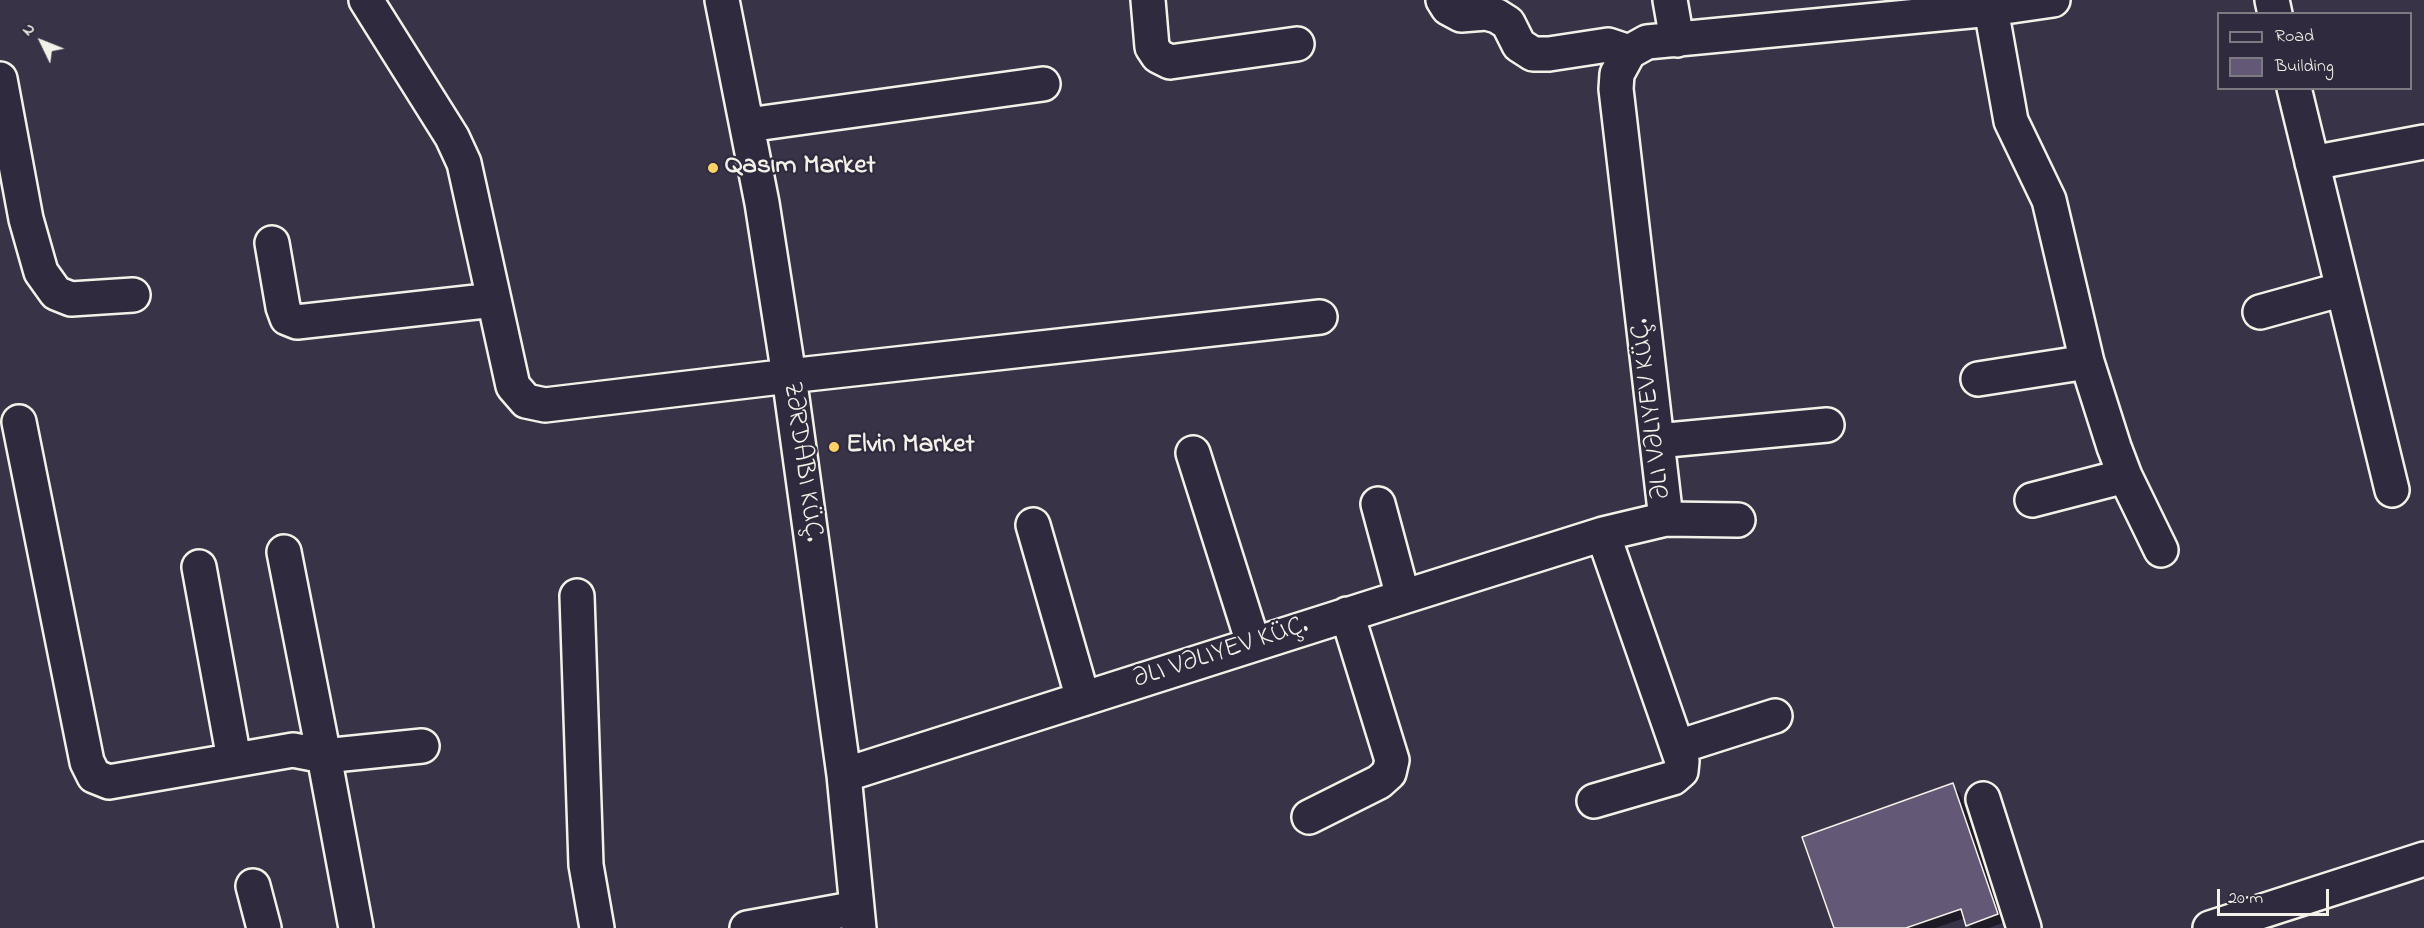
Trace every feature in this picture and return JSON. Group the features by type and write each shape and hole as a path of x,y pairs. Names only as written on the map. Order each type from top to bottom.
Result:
{"street":[{"path":"366,0 452,136 464,163 513,386 526,401 545,405 1320,317"},
{"name":"ZƏRDABI KÜÇ.","path":"722,0 748,124 789,376 844,775 858,918"},
{"path":"1148,0 1152,47 1158,56 1170,62 1297,44"},
{"path":"1443,0 1448,8 1461,15 1486,13 1508,22 1519,45 1533,54 1549,54 1608,45 1629,52 1647,42 1991,9 2053,0"},
{"path":"1670,0 1677,40"},
{"path":"1991,9 2011,121 2049,200 2087,362 2125,476 2161,550"},
{"name":"ƏLI VƏLIYEV KÜÇ.","path":"844,775 1603,534 1666,519 1616,89 1617,74 1629,52"},
{"path":"0,79 26,219 41,272 56,293 71,299 133,295"},
{"path":"748,124 1043,84"},
{"path":"2294,90 2392,490"},
{"path":"2312,164 2424,142"},
{"path":"272,243 283,307 287,318 297,322 494,300"},
{"path":"2260,312 2343,289"},
{"path":"1978,379 2087,362"},
{"path":"19,422 87,762 94,777 109,782 293,750 324,756 422,746"},
{"path":"1657,441 1827,425"},
{"path":"1193,453 1253,644"},
{"path":"2032,500 2125,476"},
{"path":"1378,504 1402,597"},
{"path":"1666,519 1738,520"},
{"path":"1033,525 1083,699"},
{"path":"1594,801 1673,778 1681,771 1682,761 1603,534"},
{"path":"284,552 356,928"},
{"path":"199,567 234,759"},
{"path":"577,596 586,865 597,928"},
{"path":"1309,818 1379,782 1389,773 1392,760 1347,614"},
{"path":"1678,747 1775,716"},
{"path":"1983,799 2024,928"},
{"path":"2210,928 2424,859"},
{"path":"253,886 264,928"},
{"path":"747,928 858,918"}],"building":[{"path":"1953,783 1998,914 1966,926 1961,909 1906,928 1834,928 1802,837"}],"place":[{"name":"Qasım Market","path":"713,168"},
{"name":"Elvin Market","path":"834,447"}]}
